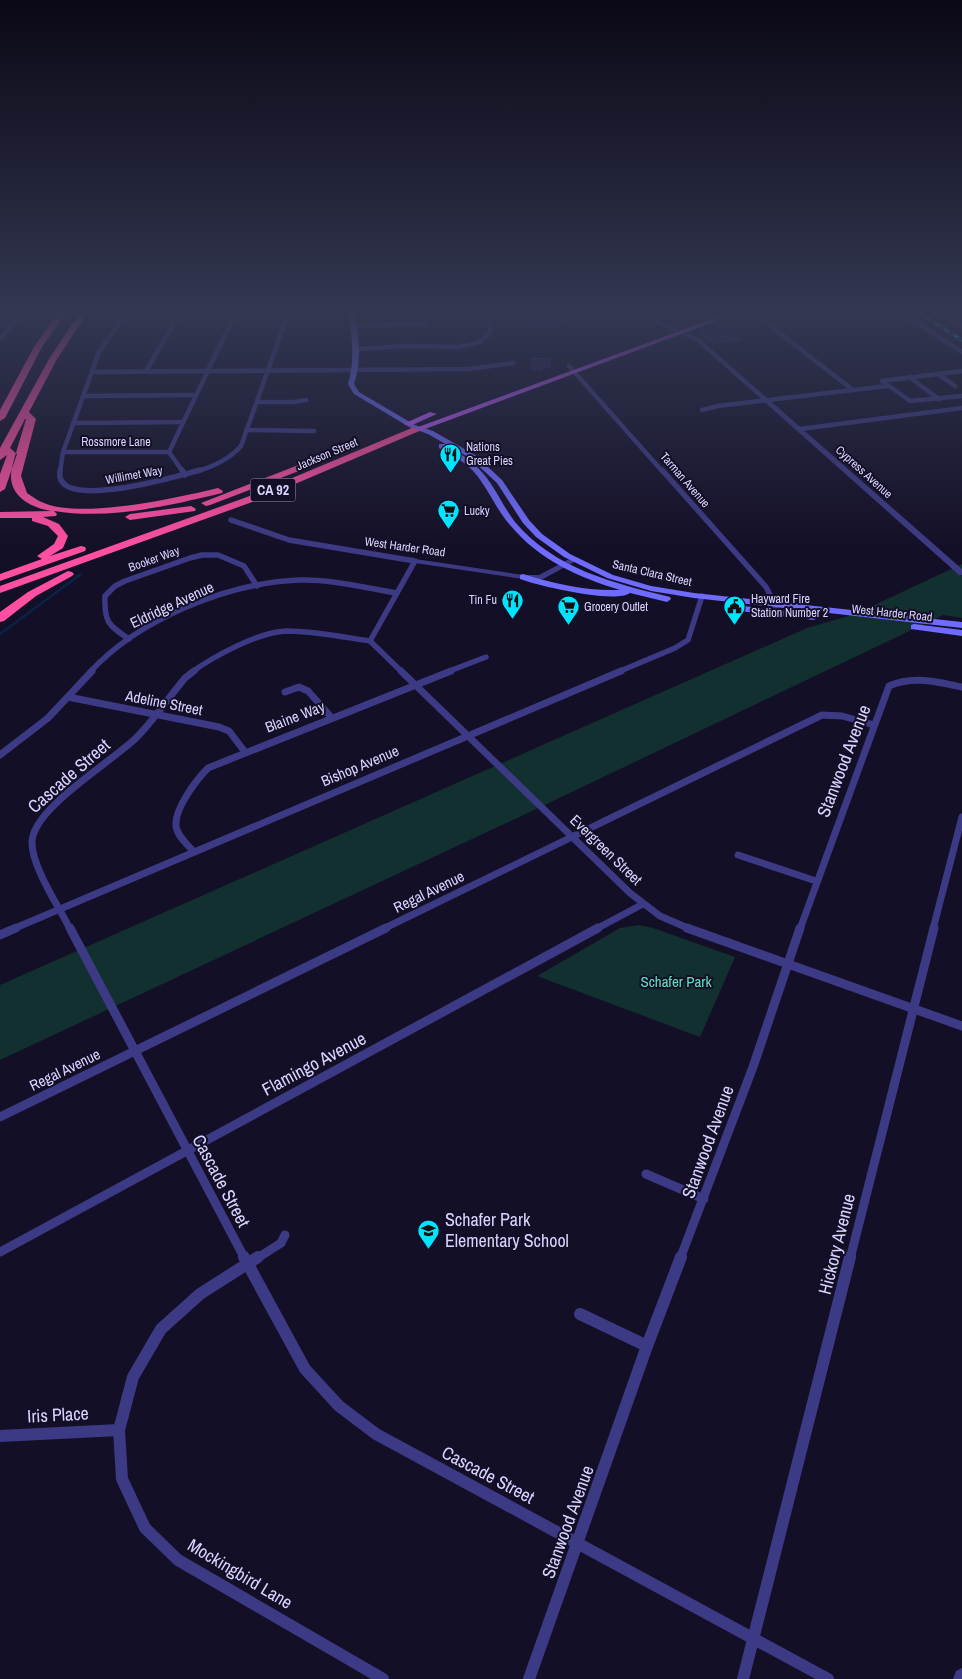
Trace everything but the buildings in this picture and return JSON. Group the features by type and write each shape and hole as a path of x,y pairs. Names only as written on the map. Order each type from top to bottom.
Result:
{"highway":[{"path":"0,418 14,392"},
{"path":"2,449 28,392"},
{"path":"2,449 36,392"},
{"path":"25,413 31,419 20,457 16,483 22,495 33,503 48,508 98,510 161,504 217,491 310,463"},
{"path":"56,570 147,530 295,476 414,427"},
{"name":"Jackson Street","path":"310,463 414,427"},
{"name":"Jackson Street","path":"164,529 251,499 414,427"},
{"path":"0,489 12,454 2,449"},
{"name":"CA 92","path":"0,578 20,569 191,509 310,463"},
{"path":"0,515 38,514 136,517 191,509"},
{"path":"0,525 37,519 52,523 60,529 64,536 59,546 52,552 20,569 0,573"},
{"path":"0,618 32,594 75,570 133,546 164,529"},
{"name":"CA 92","path":"0,590 164,529"},
{"path":"0,625 33,598 75,570"}],"main road":[{"name":"Santa Clara Street","path":"355,392 414,427 479,460 496,476 522,517 536,532 574,560 604,574 634,584 701,600"},
{"name":"CA 92","path":"414,427 506,392"},
{"name":"CA 92","path":"414,427 506,392"},
{"name":"Santa Clara Street","path":"414,427 471,465 514,526 542,550 565,565 598,581 635,593 701,600"},
{"path":"523,577 537,583 608,594 635,593"},
{"name":"West Harder Road","path":"701,600 962,633"},
{"name":"West Harder Road","path":"776,610 962,625"}],"street":[{"name":"Willimet Way","path":"84,392 64,452 59,475 62,482 73,488 90,492 134,487 185,475"},
{"path":"83,396 196,395 169,452 185,475 209,468 234,454 241,446 260,392"},
{"name":"Tarman Avenue","path":"593,392 766,587 776,610"},
{"name":"Cypress Avenue","path":"756,392 962,573"},
{"path":"702,410 832,392"},
{"path":"897,392 910,401 962,396"},
{"path":"930,392 939,399"},
{"path":"257,402 294,402 306,400"},
{"path":"800,430 962,408"},
{"path":"73,423 183,422"},
{"path":"246,430 314,430"},
{"name":"Rossmore Lane","path":"64,452 169,452"},
{"name":"West Harder Road","path":"231,520 289,540 523,577 540,577 574,560"},
{"name":"Booker Way","path":"129,639 109,625 104,618 105,596 115,586 124,581 202,555 218,556 244,566 257,586"},
{"path":"370,641 415,561"},
{"name":"Eldridge Avenue","path":"0,755 48,719 99,663 129,639 197,604 229,592 297,580 317,581 397,593"},
{"name":"Bishop Avenue","path":"0,935 675,648 688,640 701,600"},
{"name":"Cascade Street","path":"370,641 308,632 269,634 227,652 197,668 185,678 126,748 46,812 35,825 30,840 33,858 247,1266 305,1369 339,1406 376,1434 828,1679"},
{"name":"Evergreen Street","path":"370,641 572,837 643,904 662,917 687,929 962,1026"},
{"name":"Blaine Way","path":"194,852 180,834 176,825 178,815 200,776 208,768 486,657"},
{"name":"Stanwood Avenue","path":"529,1679 647,1346 753,1067 816,881 889,686 899,680 916,680 962,686"},
{"path":"285,692 299,688 308,691 332,718"},
{"name":"Adeline Street","path":"68,697 219,727 229,731 245,752"},
{"name":"Regal Avenue","path":"0,1117 822,716 842,716 874,725"},
{"name":"Hickory Avenue","path":"743,1679 962,817"},
{"path":"738,854 816,881"},
{"name":"Flamingo Avenue","path":"0,1252 643,904"},
{"path":"646,1174 704,1199"},
{"name":"Mockingbird Lane","path":"286,1235 281,1243 200,1294 161,1329 132,1377 119,1430 122,1479 145,1528 178,1560 384,1679"},
{"path":"580,1314 647,1346"},
{"name":"Iris Place","path":"0,1436 119,1430"}],"green space":[{"path":"962,564 962,618 943,615 532,811 0,1060 0,985 807,628 855,614"},
{"name":"Schafer Park","path":"639,925 653,928 735,957 700,1037 537,976 620,928"}],"waterway":[{"path":"0,634 81,574"}],"place":[{"name":"Nations Great Pies","path":"450,473"},
{"name":"Lucky","path":"448,530"},
{"name":"Tin Fu","path":"513,619"},
{"name":"Hayward Fire Station Number 2","path":"735,625"},
{"name":"Grocery Outlet","path":"568,626"},
{"name":"Schafer Park Elementary School","path":"429,1249"}]}
